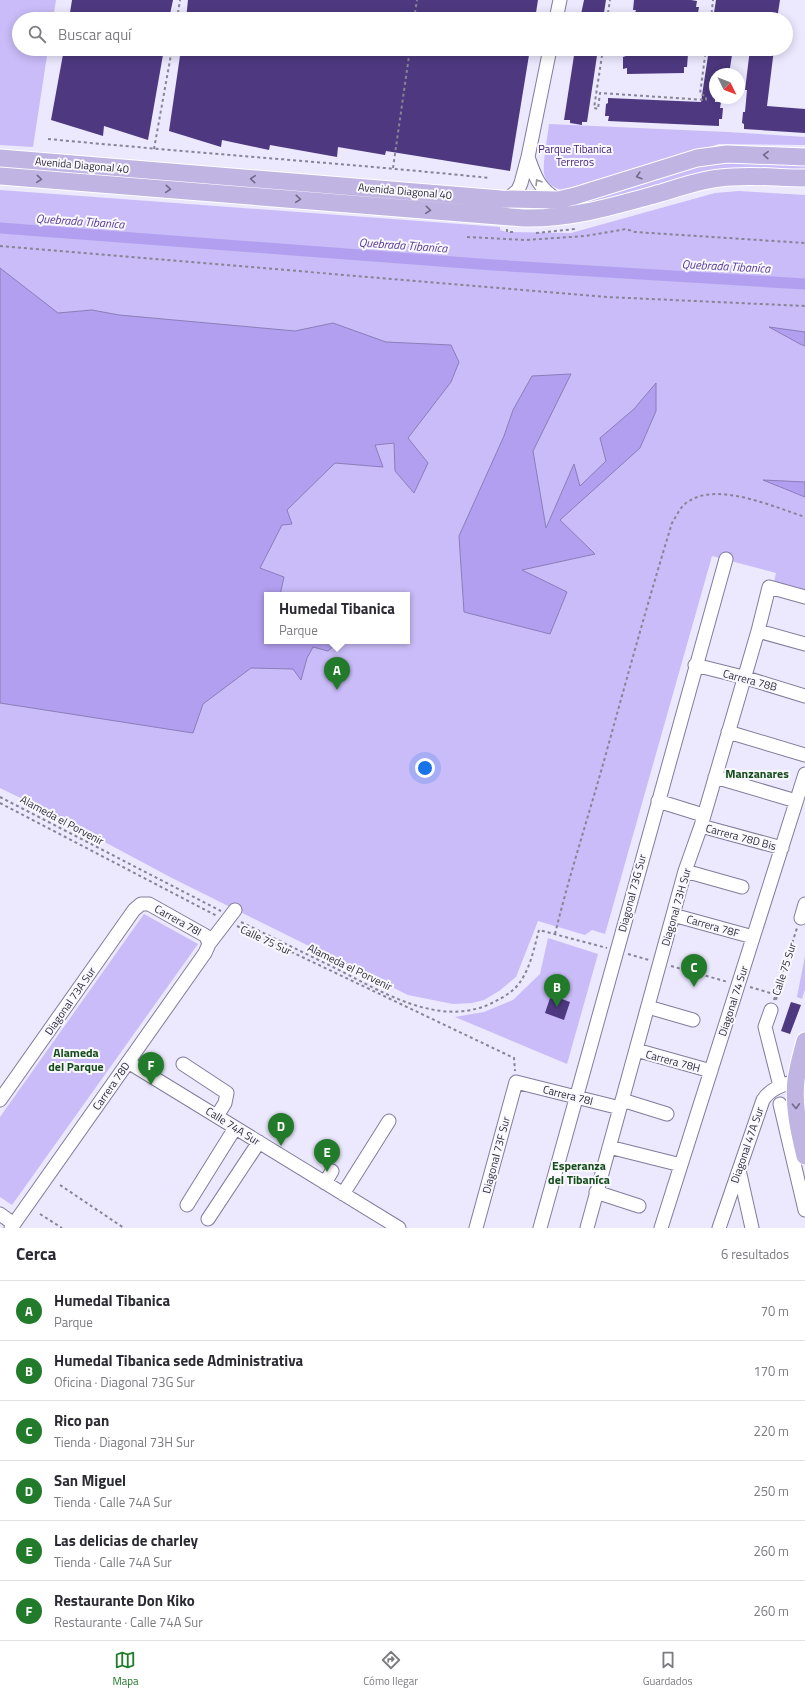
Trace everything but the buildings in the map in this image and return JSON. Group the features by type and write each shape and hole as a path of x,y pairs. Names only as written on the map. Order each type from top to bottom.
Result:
{"main road":[{"name":"Avenida Diagonal 40","path":"0,158 502,199 558,200 698,158 727,154 805,157"},
{"name":"Avenida Diagonal 40","path":"0,176 524,218 571,216 699,182 720,178 805,178"},
{"path":"805,1040 796,1109 805,1156"}],"street":[{"path":"557,12 560,0"},
{"path":"502,199 511,196 518,190 521,183 528,157 549,56"},
{"path":"528,157 533,173 539,184 547,194 558,200"},
{"name":"Diagonal 73G Sur","path":"540,1228 695,665 726,559"},
{"name":"Diagonal 73H Sur","path":"587,1228 685,870 715,777 743,677 758,631 769,587 805,597"},
{"path":"758,631 805,644"},
{"name":"Carrera 78B","path":"695,665 743,677 805,696"},
{"path":"728,732 805,755"},
{"name":"Diagonal 74 Sur","path":"661,1228 805,774"},
{"path":"715,777 796,801"},
{"name":"Carrera 78D Bis","path":"658,801 702,820 782,848"},
{"path":"685,870 742,887"},
{"name":"Carrera 78I","path":"141,904 149,904 206,936 209,944"},
{"name":"Diagonal 73A Sur","path":"0,1100 32,1045 47,1023 134,910 141,904"},
{"path":"801,918 805,904"},
{"name":"Carrera 78F","path":"673,914 753,937"},
{"name":"Carrera 78D","path":"13,1226 206,953 209,944 231,916"},
{"path":"648,1007 694,1020"},
{"path":"770,1010 765,1027 780,1086"},
{"name":"Carrera 78H","path":"636,1050 711,1071"},
{"name":"Calle 74A Sur","path":"128,1062 344,1194 395,1227"},
{"path":"183,1064 227,1094 225,1103 217,1116"},
{"name":"Diagonal 47A Sur","path":"719,1228 760,1105 770,1091 800,1079"},
{"name":"Carrera 78I","path":"516,1082 576,1097 621,1104 666,1114"},
{"name":"Diagonal 73F Sur","path":"476,1228 516,1082"},
{"path":"780,1104 805,1210"},
{"path":"344,1194 389,1122"},
{"path":"187,1205 235,1128"},
{"path":"208,1219 258,1142"},
{"path":"609,1147 681,1165"},
{"path":"739,1170 752,1228"},
{"path":"325,1183 332,1171"},
{"path":"596,1192 639,1206"},
{"path":"0,1214 13,1226"}],"path":[{"path":"178,12 180,0"},
{"path":"415,12 417,0"},
{"path":"608,12 610,0"},
{"path":"712,12 713,0"},
{"path":"154,149 171,56"},
{"path":"393,168 409,56"},
{"path":"602,56 594,108 598,109 600,93 706,100 706,96 700,94 705,56"},
{"path":"48,139 393,168 490,178"},
{"path":"467,237 526,240 585,236 626,229 635,232 805,243"},
{"path":"0,246 607,297 805,306"},
{"path":"555,934 568,878 607,751 639,634 672,523 680,509 689,501 709,494 741,497 805,517"},
{"name":"Alameda el Porvenir","path":"0,797 231,916 400,1000 432,1009 450,1011 471,1010 485,1006 509,994 524,976 539,930"},
{"name":"Calle 75 Sur","path":"0,803 231,916 514,1058 516,1082"},
{"name":"Calle 75 Sur","path":"770,1010 801,918"},
{"path":"60,1185 124,1228"},
{"path":"40,1214 62,1228"}],"green space":[{"path":"0,0 56,0 54,12 12,12 12,56 47,56 33,147 0,145"},
{"name":"Parque Tibanica Terreros","path":"549,124 805,137 805,145 719,144 562,190 550,184 546,180 544,173 544,159"},
{"path":"739,161 805,163 805,170 598,205 527,213 528,206 712,163"},
{"path":"0,190 500,227 500,230 507,232 571,233 715,193 739,191 805,195 805,591 774,582 776,573 712,556 605,934 592,930 585,935 538,921 516,977 499,991 484,1000 472,1003 453,1004 408,995 172,878 43,809 0,788"},
{"path":"144,914 198,944 12,1205 0,1197 0,1117"},
{"path":"548,938 598,954 567,1064 455,1017 484,1012 513,1000 540,974"},
{"path":"805,956 805,989 802,999 797,997"}],"shaded area":[{"path":"0,268 58,313 92,310 119,315 295,331 333,323 386,342 451,345 459,362 451,382 408,438 428,463 414,493 395,471 394,443 375,445 383,467 335,463 287,510 292,524 282,525 260,568 284,577 281,592 264,592 264,644 336,644 328,651 313,647 307,658 301,680 293,669 251,668 203,704 193,733 0,703"},
{"path":"769,327 805,332 805,346 800,344"},
{"path":"571,374 533,451 546,528 574,464 580,486 606,461 600,438 634,409 656,383 656,411 640,448 560,520 595,554 522,570 567,592 550,634 464,612 459,536 504,436 513,410 532,376"},
{"path":"763,480 805,482 805,497"}],"waterway":[{"name":"Quebrada Tibaníca","path":"0,228 493,265 805,284"}],"place":[{"name":"Humedal Tibanica","path":"337,690"},
{"name":"Rico pan","path":"694,987"},
{"name":"Humedal Tibanica sede Administrativa","path":"557,1007"},
{"name":"Restaurante Don Kiko","path":"151,1085"},
{"name":"San Miguel","path":"281,1146"},
{"name":"Las delicias de charley","path":"327,1172"}],"district":[{"name":"Manzanares","path":"757,773"},
{"name":"Alameda del Parque","path":"76,1059"},
{"name":"Esperanza del Tibaníca","path":"579,1172"}]}
